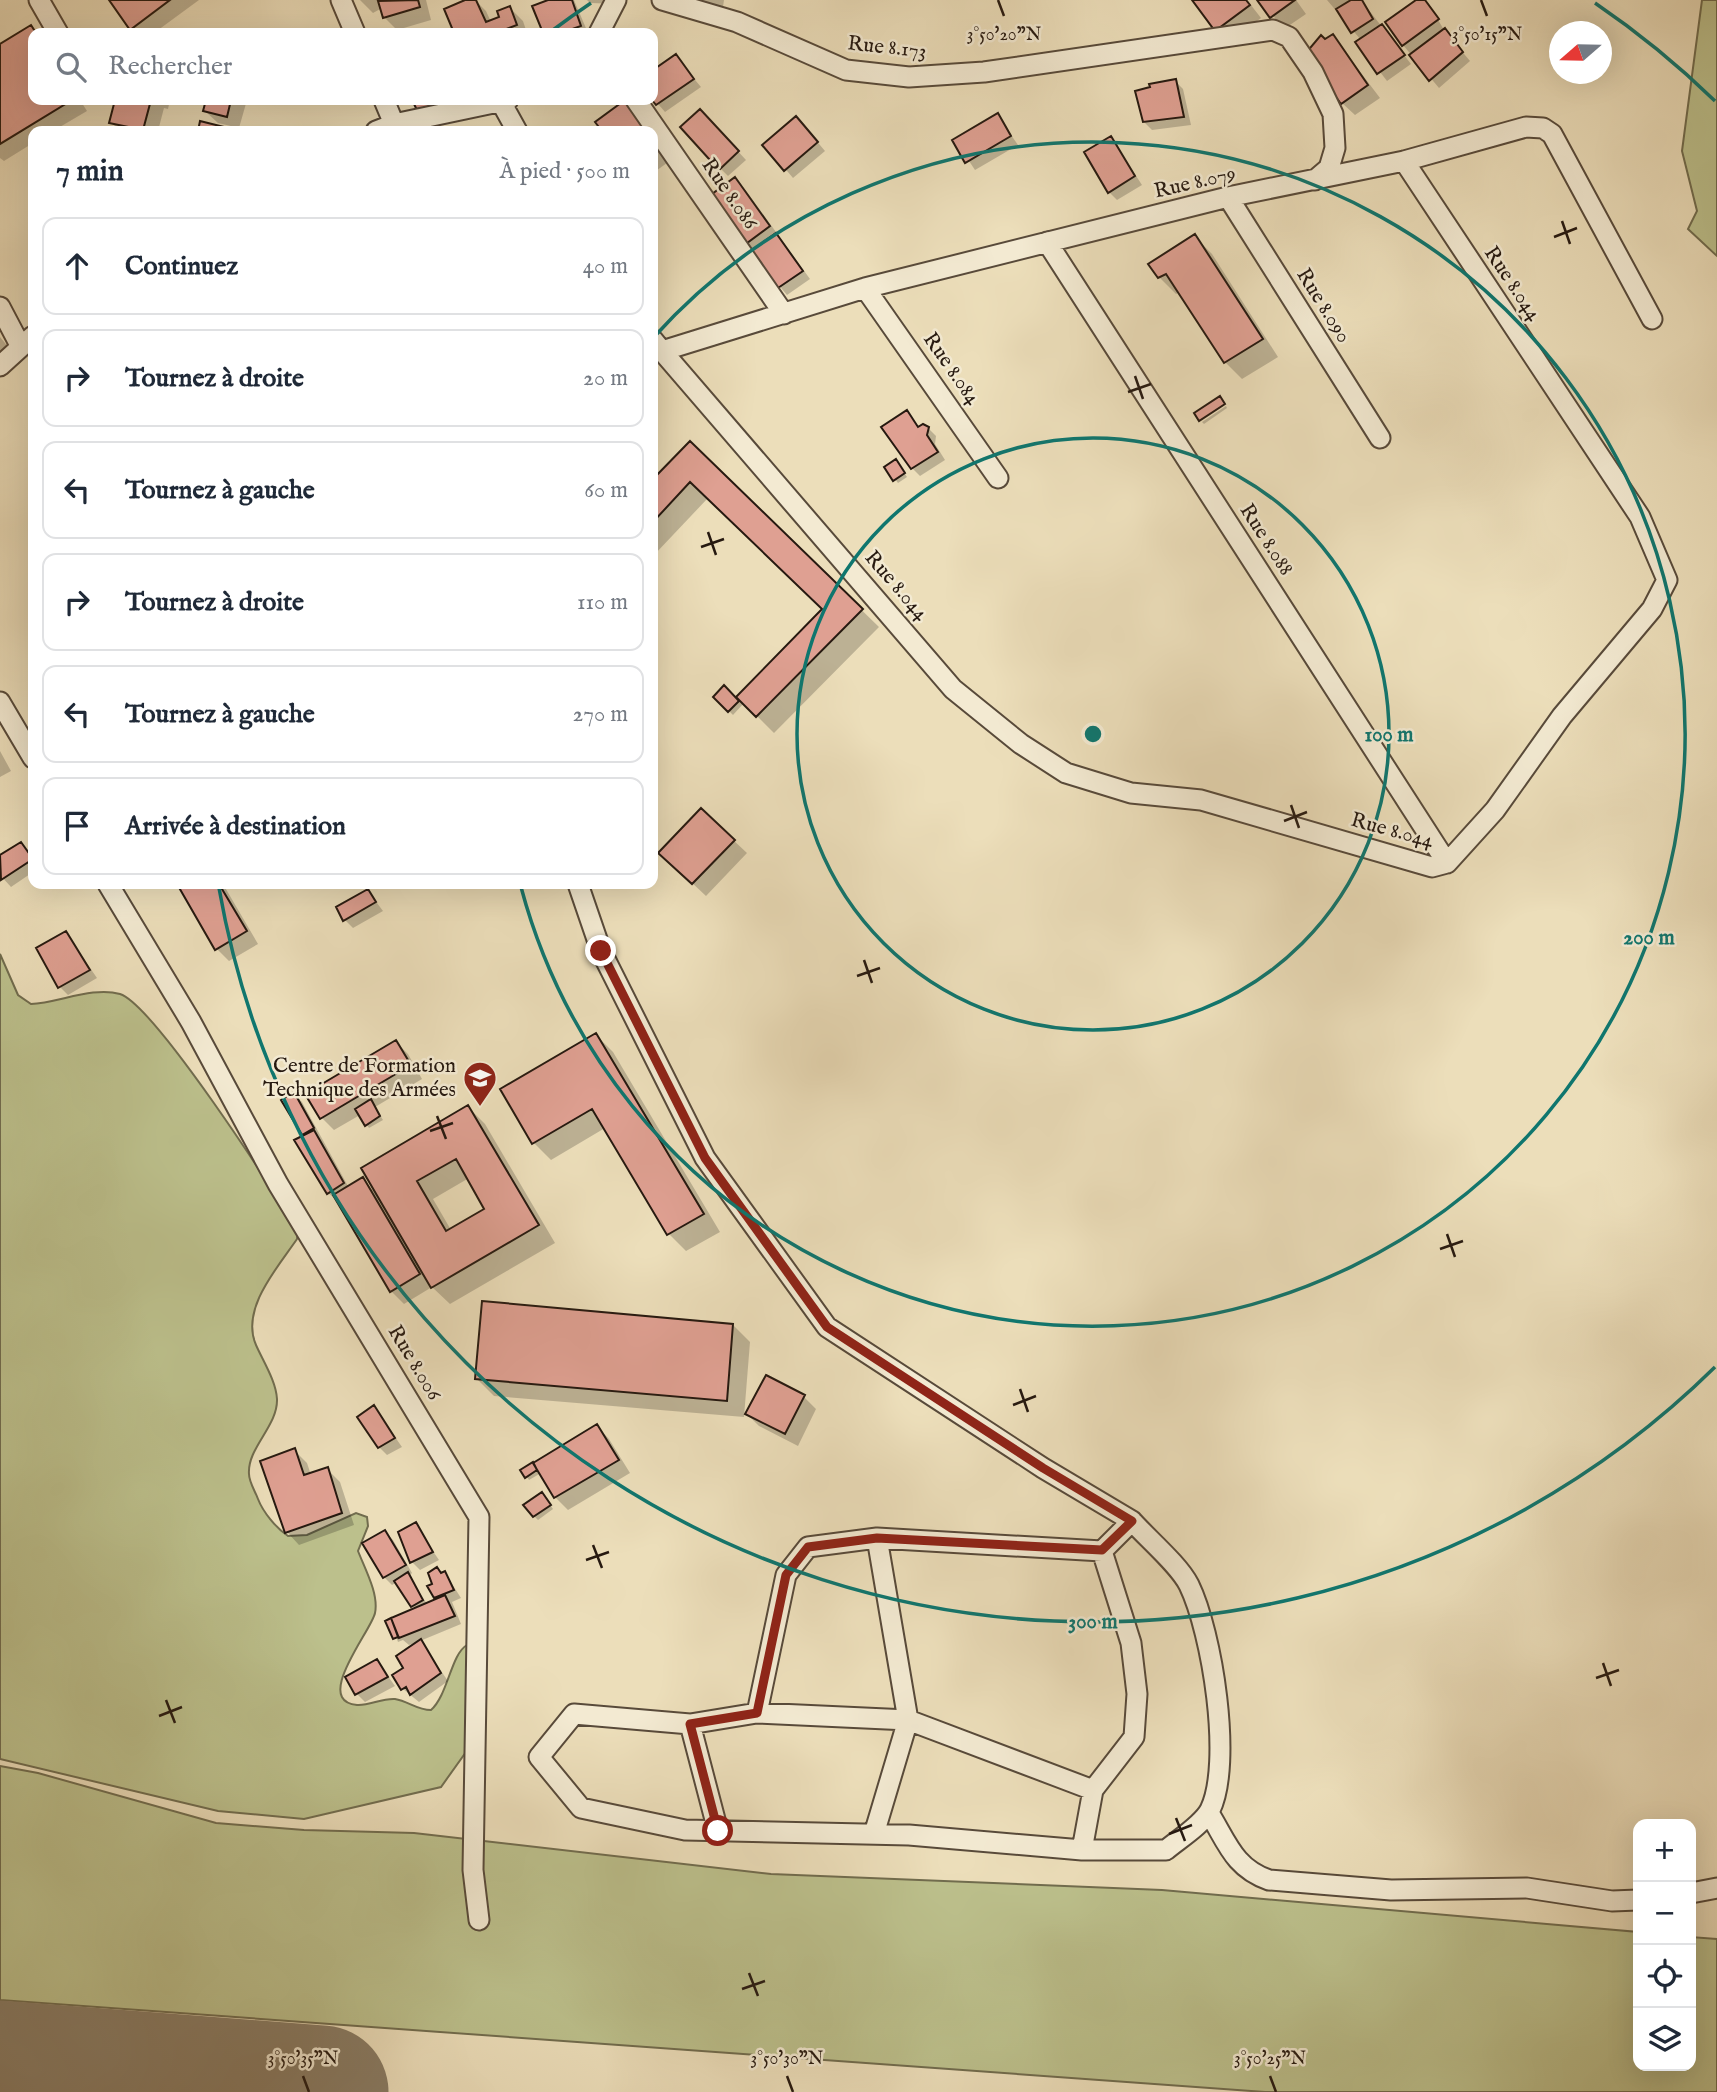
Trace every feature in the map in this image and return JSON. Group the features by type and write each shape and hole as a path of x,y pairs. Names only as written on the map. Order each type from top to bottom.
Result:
{"street":[{"path":"39,0 55,28"},
{"path":"341,0 353,28"},
{"path":"602,28 616,0"},
{"name":"Rue 8.173","path":"662,0 737,22 846,70 909,77 985,72 1273,30 1289,37 1313,72 1333,114 1335,148 1329,168 1315,180"},
{"path":"384,105 385,126"},
{"path":"390,126 487,105"},
{"path":"507,105 515,126"},
{"name":"Rue 8.086","path":"639,105 654,126"},
{"name":"Rue 8.079","path":"658,346 784,314 865,288 1047,242 1228,197 1404,161 1526,127 1543,128 1552,134 1652,320"},
{"name":"Rue 8.086","path":"658,132 784,314"},
{"name":"Rue 8.044","path":"658,346 953,689 1021,744 1066,773 1131,793 1201,800 1432,867 1447,863 1495,810 1562,716 1652,609 1667,580 1640,517 1404,161"},
{"name":"Rue 8.090","path":"1228,197 1380,438"},
{"name":"Rue 8.088","path":"1047,242 1447,863"},
{"name":"Rue 8.084","path":"865,288 998,478"},
{"path":"0,307 27,342 0,366"},
{"path":"0,702 28,750"},
{"name":"Rue 8.006","path":"111,889 195,1031 278,1184 479,1517 473,1870 479,1920"},
{"path":"580,889 601,951 705,1158 827,1327 1043,1468 1132,1521 1188,1584 1208,1647 1219,1716 1218,1783 1209,1813 1166,1850 1082,1850 874,1835 685,1830 581,1808 539,1757 574,1714 690,1724 757,1713 908,1720 1093,1790"},
{"path":"757,1713 786,1575 808,1547 877,1538 1102,1550 1132,1521"},
{"path":"874,1835 908,1720 877,1538"},
{"path":"1082,1850 1093,1790 1134,1737 1137,1694 1131,1643 1102,1550"},
{"path":"690,1724 718,1831"},
{"path":"1209,1813 1239,1864 1252,1874 1269,1880 1391,1890 1527,1888 1612,1901 1633,1900"},
{"path":"1696,1892 1717,1888"}],"green space":[{"path":"1702,0 1717,0 1717,256 1688,229 1697,211 1682,151"},
{"path":"0,954 18,995 31,1004 87,993 110,992 120,994 136,1006 159,1030 213,1102 298,1231 297,1239 263,1289 253,1317 252,1331 256,1345 272,1378 277,1399 273,1418 250,1464 250,1480 260,1504 279,1529 288,1536 307,1535 356,1513 367,1517 368,1526 358,1551 368,1574 376,1606 372,1622 342,1679 340,1691 345,1701 362,1705 395,1699 431,1710 442,1695 457,1657 467,1645 476,1738 441,1787 304,1819 218,1811 0,1759"},
{"path":"0,1766 38,1773 216,1823 304,1830 414,1833 771,1874 1162,1890 1633,1932 1633,2071 1696,2071 1696,1937 1717,1939 1717,2092 1265,2092 0,2000"}],"building":[{"path":"109,0 170,0 133,28 129,28"},
{"path":"418,0 420,7 383,18 378,1"},
{"path":"465,0 476,0 486,22 499,17 497,11 510,6 517,25 509,28 452,28 444,9"},
{"path":"548,0 572,0 581,26 541,28 532,6"},
{"path":"1192,0 1246,0 1250,5 1215,31"},
{"path":"1257,0 1295,0 1270,18"},
{"path":"1351,0 1362,0 1373,19 1351,33 1336,9"},
{"path":"1416,0 1425,0 1439,19 1402,46 1385,22"},
{"path":"1382,24 1405,55 1377,74 1355,42"},
{"path":"31,25 33,28 28,28 28,105 64,105 0,144 0,44"},
{"path":"1445,28 1463,52 1429,81 1409,55"},
{"path":"1333,34 1368,85 1341,104 1305,54 1321,35 1325,39"},
{"path":"676,54 694,79 658,104 658,67"},
{"path":"1176,79 1184,117 1143,122 1135,91 1150,87 1149,84"},
{"path":"114,105 150,105 144,126 109,123"},
{"path":"205,105 230,105 227,117 203,111"},
{"path":"414,105 430,105 430,106 417,110"},
{"path":"618,105 634,105 648,125 598,126 595,122"},
{"path":"700,109 739,151 719,170 680,127"},
{"path":"998,113 1011,136 965,163 952,140"},
{"path":"796,116 818,142 784,171 762,145"},
{"path":"200,121 220,126 199,126"},
{"path":"1111,136 1135,176 1108,193 1084,152"},
{"path":"735,177 770,226 743,246 708,197"},
{"path":"776,233 803,271 778,288 751,251"},
{"path":"1195,234 1263,339 1224,363 1166,274 1158,278 1148,264"},
{"path":"1220,396 1225,404 1199,421 1194,413"},
{"path":"907,410 918,427 923,424 929,427 927,435 938,452 911,469 881,427"},
{"path":"690,441 863,609 756,717 736,697 822,609 690,482 658,517 658,474"},
{"path":"896,459 905,473 893,481 884,467"},
{"path":"724,685 739,701 728,712 713,697"},
{"path":"701,808 735,840 692,884 658,853"},
{"path":"21,842 28,852 28,862 1,880 0,855"},
{"path":"180,889 222,889 247,931 215,950"},
{"path":"368,889 376,902 343,921 336,907"},
{"path":"66,931 90,970 58,988 36,948"},
{"path":"596,1033 704,1214 667,1235 592,1109 532,1144 500,1089"},
{"path":"396,1040 411,1065 320,1119 305,1094"},
{"path":"294,1092 314,1128 302,1135 281,1100"},
{"path":"371,1099 380,1116 365,1126 355,1109"},
{"path":"468,1105 539,1225 431,1288 361,1168","holes":["456,1159 484,1209 446,1231 417,1181"]},
{"path":"314,1130 344,1183 327,1194 294,1140"},
{"path":"363,1177 420,1274 390,1292 333,1195"},
{"path":"482,1301 733,1324 727,1401 475,1379"},
{"path":"766,1375 805,1395 785,1434 745,1414"},
{"path":"374,1405 395,1438 378,1448 357,1417"},
{"path":"597,1424 619,1460 554,1498 533,1463"},
{"path":"295,1448 304,1475 328,1467 342,1513 285,1533 260,1461"},
{"path":"533,1462 537,1470 525,1478 520,1470"},
{"path":"542,1492 551,1505 533,1517 523,1505"},
{"path":"416,1522 433,1552 410,1563 398,1532"},
{"path":"385,1530 406,1565 383,1578 362,1543"},
{"path":"437,1567 441,1573 445,1571 454,1590 434,1598 427,1586 432,1584 428,1573"},
{"path":"408,1572 423,1600 411,1607 394,1581"},
{"path":"445,1595 455,1616 399,1638 391,1618"},
{"path":"391,1618 398,1637 393,1639 385,1621"},
{"path":"421,1639 441,1673 410,1695 406,1687 401,1690 392,1675 403,1668 396,1656"},
{"path":"377,1659 388,1677 355,1695 345,1677"}],"taxiway":[{"path":"0,2048 40,2071"},
{"path":"28,2092 56,2080 94,2075"}],"runway":[{"path":"0,2067 322,2092"}],"place":[{"name":"Centre de Formation Technique des Armées","path":"480,1108"}],"route":[{"path":"601,951 705,1158 827,1327 1043,1468 1132,1521 1102,1550 877,1538 808,1547 786,1575 757,1713 690,1724 718,1831"}]}
